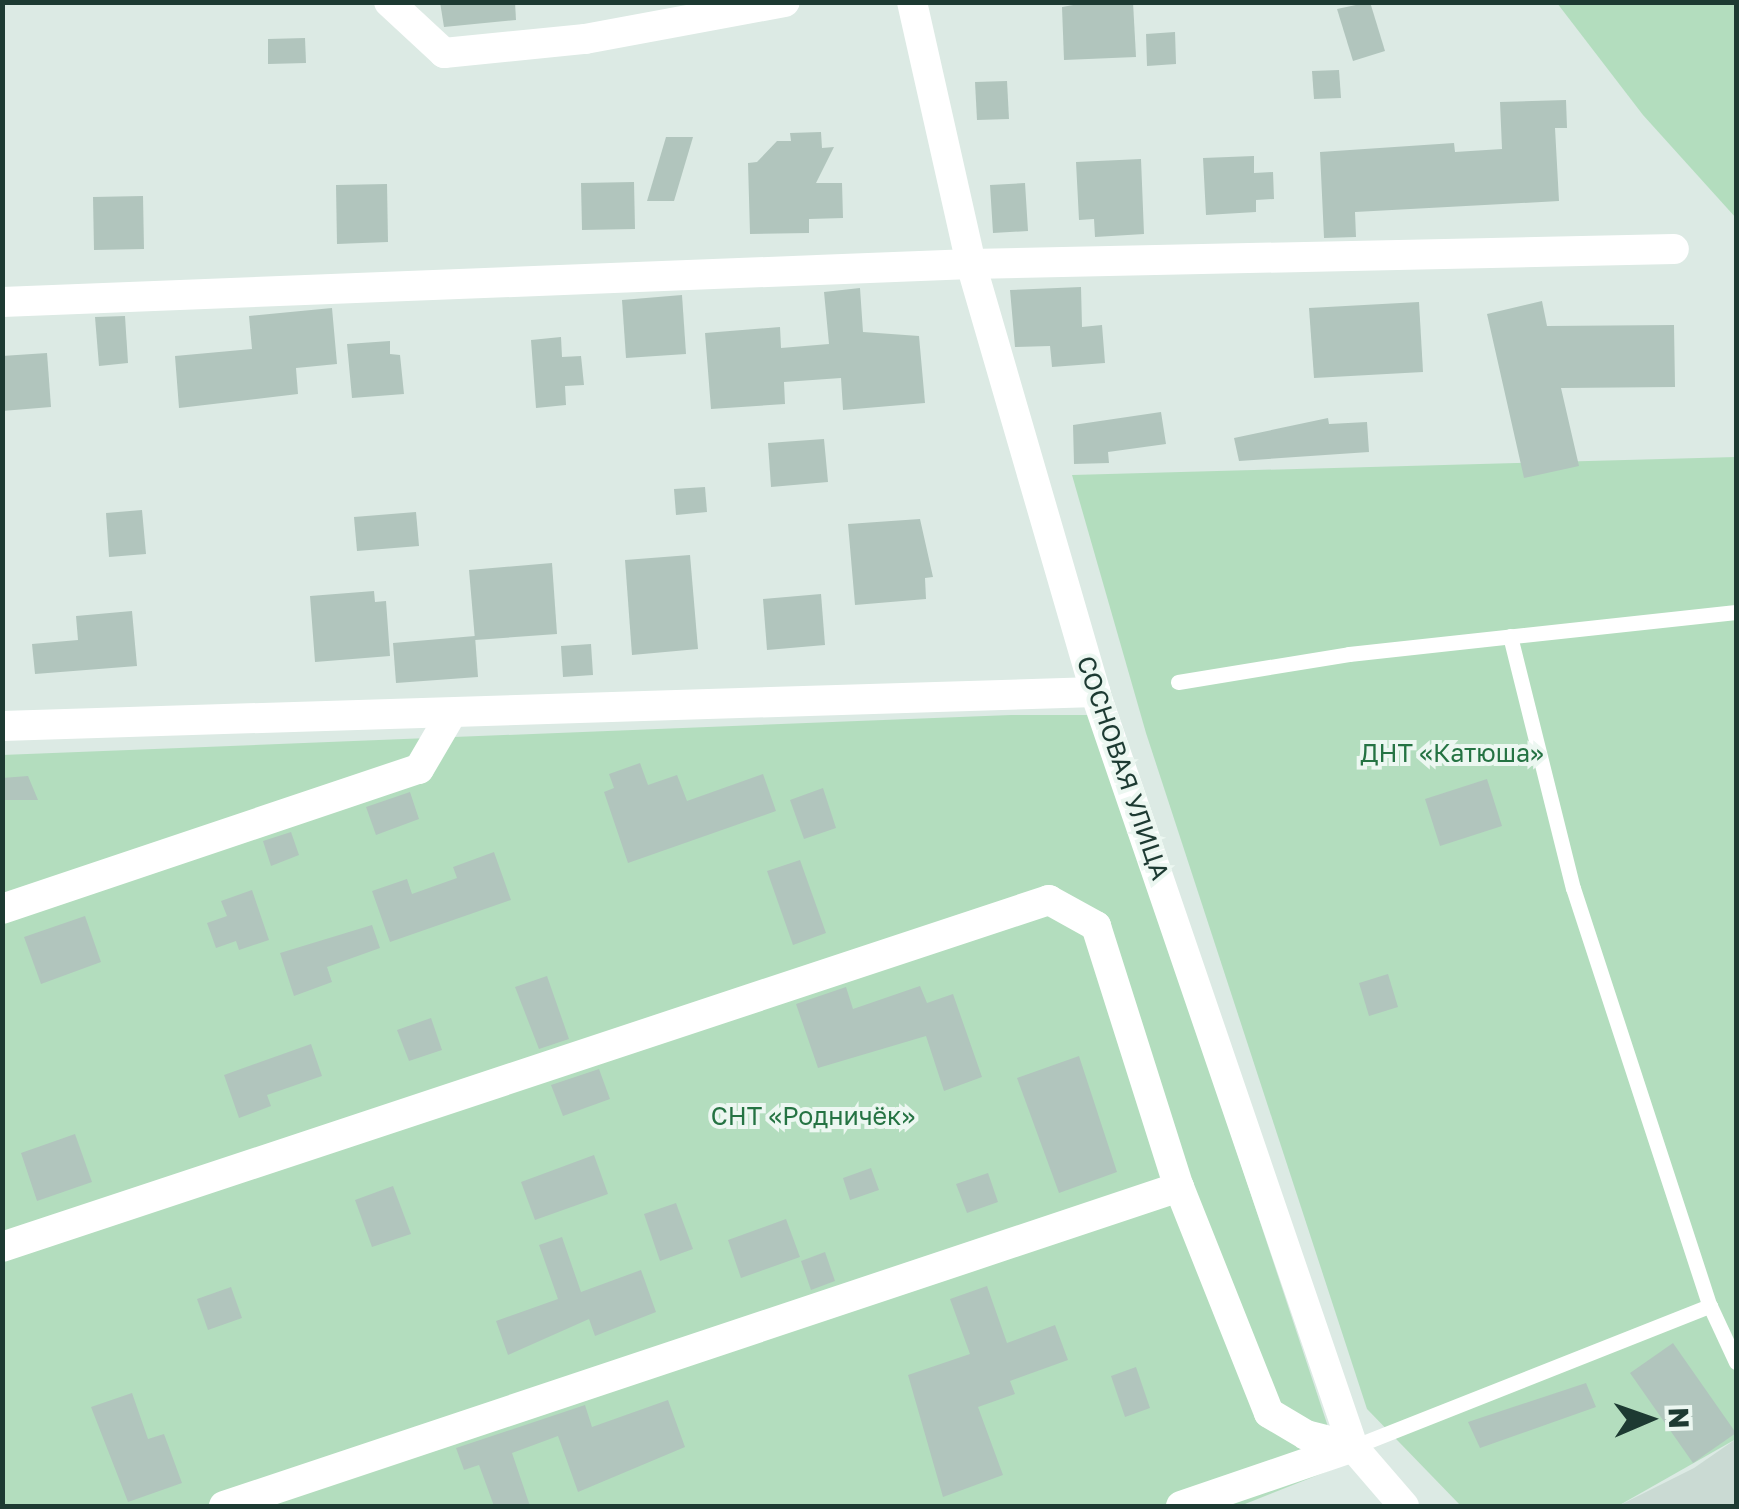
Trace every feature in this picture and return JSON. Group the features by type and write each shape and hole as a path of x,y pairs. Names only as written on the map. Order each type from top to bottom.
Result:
{"street":[{"path":"389,2 444,53 584,39 785,2"},
{"name":"СОСНОВАЯ УЛИЦА","path":"912,2 971,264 1095,692 1352,1447 1404,1506"},
{"path":"2,302 971,264 1674,249"},
{"path":"2,726 450,716 1095,692"},
{"path":"2,909 419,769 450,716"},
{"path":"2,1247 1049,900 1096,926 1179,1187 1269,1413 1306,1435 1352,1447"},
{"path":"224,1506 1179,1187"},
{"path":"1181,1506 1352,1447"}],"lane":[{"path":"1178,682 1510,636 1736,612"},
{"path":"1510,636 1573,888 1710,1306 1736,1362"},
{"path":"1352,1447 1710,1306"}],"shaded area":[{"path":"1736,1439 1736,1506 1618,1506 1694,1468"}],"green space":[{"path":"1557,3 1736,3 1736,218 1643,115"},
{"name":"ДНТ «Катюша»","path":"1736,457 1736,1439 1618,1506 1461,1506 1367,1409 1146,733 1072,475"},
{"name":"СНТ «Родничёк»","path":"1092,715 1341,1466 1240,1506 3,1506 2,755"}],"building":[{"path":"440,2 515,2 516,20 444,27"},
{"path":"1090,2 1133,2 1136,57 1064,60 1062,7"},
{"path":"1370,2 1385,51 1353,61 1337,9"},
{"path":"1175,32 1176,64 1147,66 1146,34"},
{"path":"305,38 306,63 268,64 268,39"},
{"path":"1339,70 1341,98 1314,99 1312,71"},
{"path":"1007,81 1009,119 977,120 975,82"},
{"path":"1566,100 1567,128 1555,128 1559,201 1355,212 1356,237 1324,238 1320,152 1454,143 1455,152 1502,149 1500,102"},
{"path":"821,132 822,148 834,147 816,183 842,183 843,218 809,219 809,233 750,234 748,163 757,162 777,141 791,141 790,133"},
{"path":"666,137 693,137 674,201 647,201"},
{"path":"1254,156 1254,173 1273,172 1274,199 1256,200 1256,212 1206,215 1203,158"},
{"path":"1141,159 1144,234 1095,237 1094,219 1079,220 1076,162"},
{"path":"634,182 635,229 582,230 581,183"},
{"path":"1025,183 1028,231 993,233 990,185"},
{"path":"387,184 388,242 337,244 336,185"},
{"path":"143,196 144,249 94,250 93,197"},
{"path":"1081,287 1082,327 1102,325 1105,363 1052,367 1050,346 1015,347 1010,290"},
{"path":"860,288 863,332 919,336 925,403 843,410 841,378 784,382 785,404 711,409 705,333 780,327 781,348 829,344 824,292"},
{"path":"682,295 686,354 626,358 622,300"},
{"path":"1542,301 1547,326 1674,325 1675,387 1561,388 1579,466 1524,478 1487,314"},
{"path":"1419,302 1423,372 1314,378 1309,308"},
{"path":"332,308 337,364 296,368 298,394 179,408 175,356 252,349 249,316"},
{"path":"125,316 128,363 99,366 95,317"},
{"path":"561,337 562,357 581,356 584,385 565,386 566,405 536,408 531,340"},
{"path":"390,341 390,354 400,355 404,394 352,398 347,344"},
{"path":"47,353 51,407 2,411 2,356"},
{"path":"1161,412 1166,444 1108,452 1109,463 1074,464 1073,425"},
{"path":"1328,418 1329,424 1367,422 1369,452 1239,461 1234,438"},
{"path":"824,439 828,482 771,487 768,443"},
{"path":"705,487 707,512 676,515 674,489"},
{"path":"142,510 146,554 109,557 106,513"},
{"path":"416,512 419,546 357,551 354,517"},
{"path":"920,519 933,577 925,578 926,599 855,605 848,524"},
{"path":"690,555 698,649 632,655 625,560"},
{"path":"552,563 557,634 475,640 469,570"},
{"path":"374,591 375,602 386,601 390,656 315,662 310,596"},
{"path":"821,594 825,645 767,650 763,599"},
{"path":"132,611 137,666 35,674 32,644 78,640 76,616"},
{"path":"475,636 478,677 396,683 393,643"},
{"path":"591,644 593,675 563,677 561,646"},
{"path":"640,763 648,785 677,775 687,801 763,774 776,811 628,863 604,792 614,788 609,774"},
{"path":"28,776 38,800 2,800 2,778"},
{"path":"1487,779 1502,826 1440,846 1425,799"},
{"path":"823,788 836,828 804,839 790,800"},
{"path":"410,792 419,819 376,835 366,807"},
{"path":"291,832 299,855 271,866 263,841"},
{"path":"494,852 511,900 390,942 372,891 407,879 412,894 457,878 453,867"},
{"path":"800,860 826,933 793,945 767,871"},
{"path":"252,890 269,940 239,950 236,941 216,948 207,923 227,916 221,901"},
{"path":"85,916 101,962 41,984 24,937"},
{"path":"372,925 380,948 327,967 332,982 294,996 280,953"},
{"path":"1388,974 1398,1007 1369,1016 1359,983"},
{"path":"547,976 569,1039 539,1049 515,987"},
{"path":"920,986 927,1003 953,994 982,1077 944,1091 926,1036 818,1068 796,1004 846,987 853,1009"},
{"path":"431,1018 442,1050 409,1061 397,1030"},
{"path":"311,1044 322,1076 267,1095 271,1106 239,1118 224,1075"},
{"path":"1079,1056 1117,1172 1059,1193 1017,1078"},
{"path":"599,1069 610,1099 563,1116 551,1085"},
{"path":"75,1134 92,1182 37,1201 21,1153"},
{"path":"594,1155 608,1194 535,1220 521,1182"},
{"path":"871,1168 879,1190 850,1200 843,1178"},
{"path":"988,1173 998,1202 967,1213 956,1184"},
{"path":"393,1186 411,1234 372,1247 355,1200"},
{"path":"676,1203 693,1249 660,1261 644,1214"},
{"path":"786,1219 800,1257 741,1278 728,1240"},
{"path":"562,1237 581,1292 641,1270 656,1312 595,1336 589,1319 508,1355 496,1321 558,1299 539,1245"},
{"path":"825,1252 835,1281 811,1290 801,1261"},
{"path":"987,1286 1007,1343 1055,1325 1068,1360 1010,1381 1015,1394 978,1407 1003,1475 943,1497 908,1375 970,1354 950,1299"},
{"path":"231,1287 242,1318 208,1330 197,1299"},
{"path":"1673,1343 1736,1433 1693,1463 1630,1373"},
{"path":"1136,1367 1150,1408 1125,1417 1111,1376"},
{"path":"1586,1383 1596,1407 1480,1448 1468,1422"},
{"path":"132,1393 148,1439 164,1434 182,1483 128,1502 91,1407"},
{"path":"668,1400 685,1447 578,1492 558,1436 512,1453 530,1506 494,1506 479,1465 464,1470 456,1448 585,1405 592,1427"}]}
